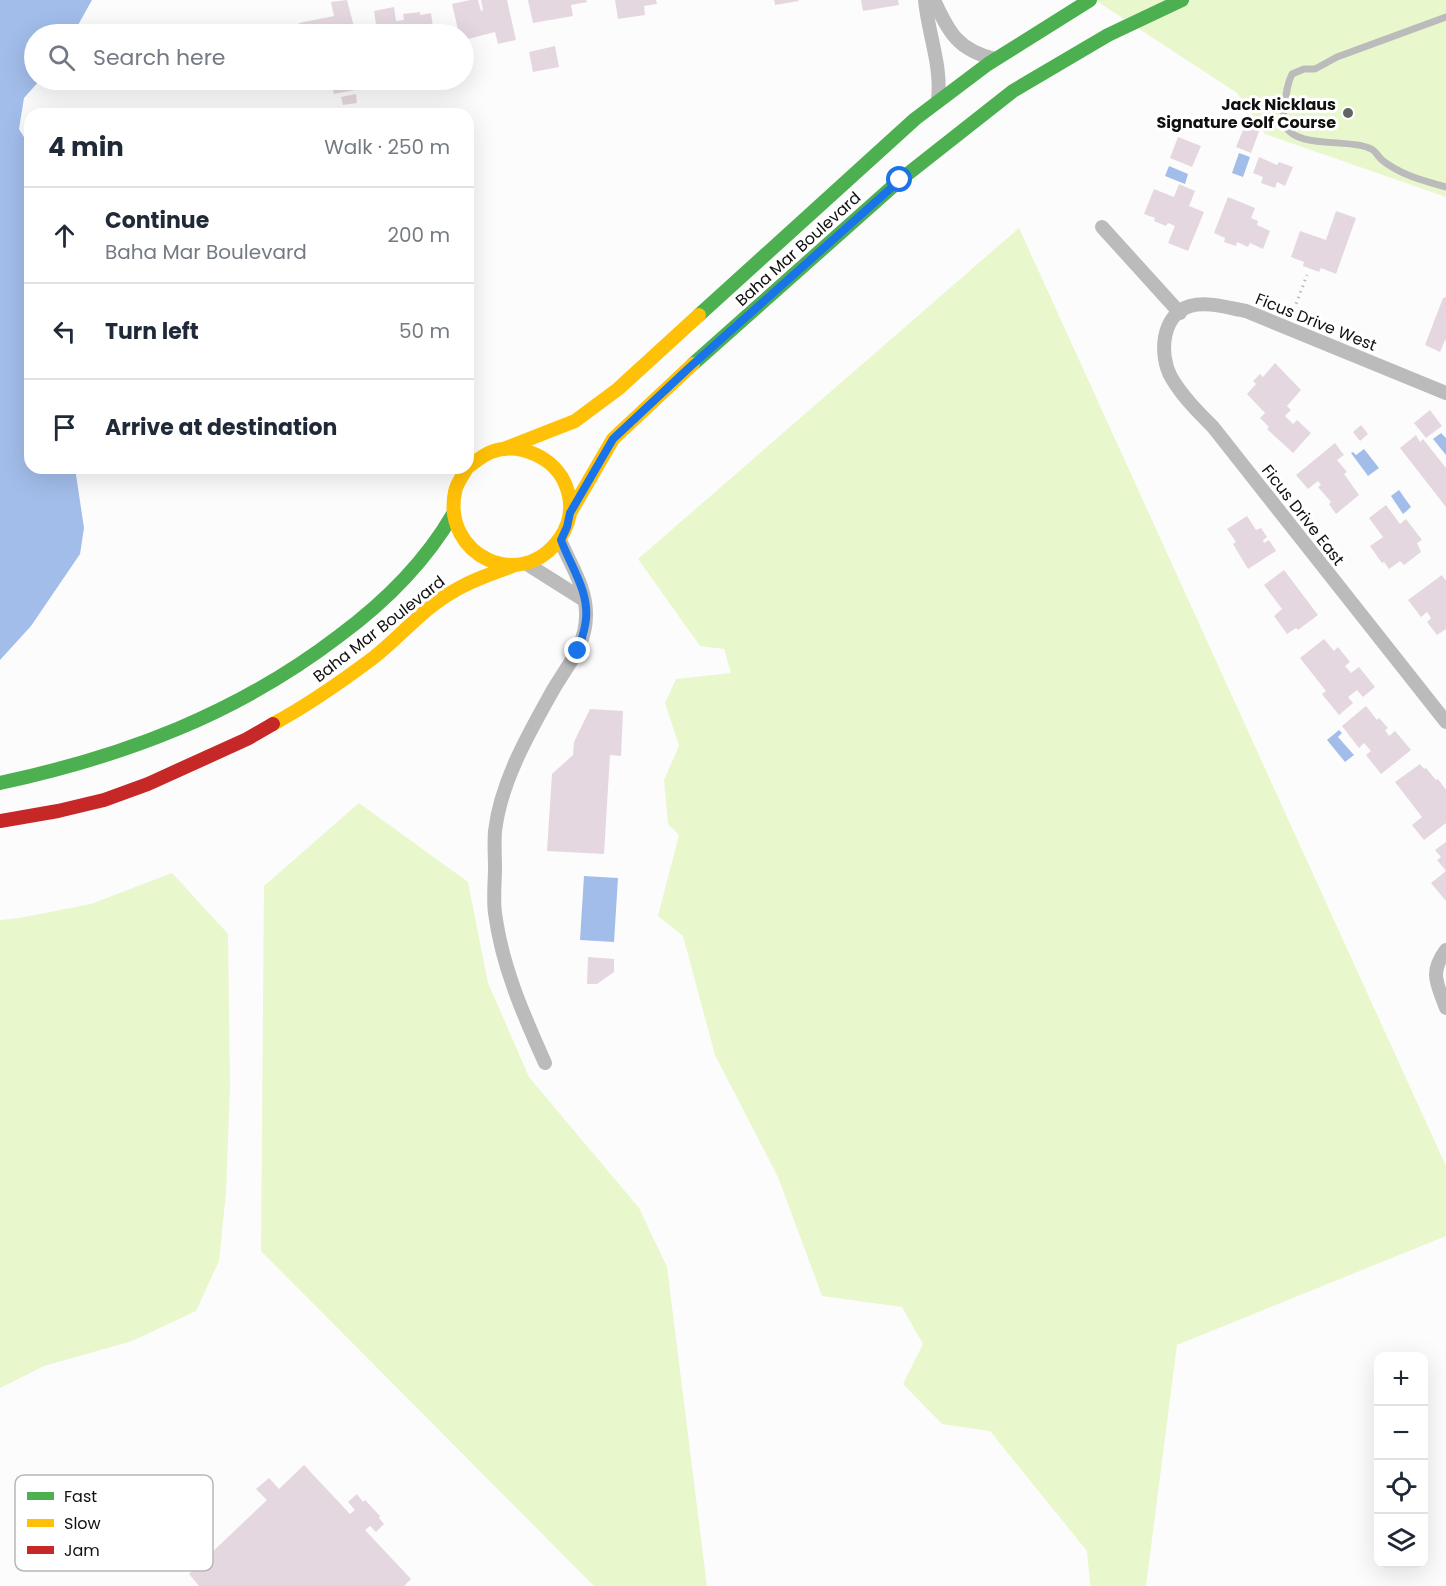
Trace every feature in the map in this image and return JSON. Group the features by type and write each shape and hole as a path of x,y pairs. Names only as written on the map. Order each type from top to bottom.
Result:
{"main road":[{"name":"Baha Mar Boulevard","path":"506,448 575,421 618,389 892,138 995,59 1090,0"},
{"name":"Baha Mar Boulevard","path":"570,513 613,439 699,358 900,180 1013,91 1108,35 1182,0"},
{"path":"463,474 457,483 453,498 453,514 456,528 463,541 473,552 492,562 520,565 540,558 561,540 567,527 570,500 567,487 553,465 531,451 506,448 490,452 474,461"},
{"name":"Baha Mar Boulevard","path":"0,783 66,769 157,739 202,721 265,687 318,653 375,609 420,564 453,514"},
{"name":"Baha Mar Boulevard","path":"0,821 104,800 148,784 236,744 336,686 374,657 436,602 453,591 484,576 520,565"}],"street":[{"path":"925,0 928,23 939,65 939,100"},
{"path":"934,0 951,35 961,45 971,52 995,59"},
{"path":"1102,227 1176,316"},
{"name":"Ficus Drive West","path":"1176,316 1189,306 1213,305 1245,311 1446,393"},
{"name":"Ficus Drive East","path":"1176,316 1164,336 1164,356 1170,376 1185,398 1213,427 1446,722"},
{"path":"545,1063 517,1000 501,946 494,911 495,831 507,782 555,686 578,651 586,617 585,600 578,576 561,540"},
{"path":"520,565 585,600"},
{"path":"1446,950 1439,959 1434,974 1446,1008"}],"lane":[{"path":"1446,17 1336,57 1315,69 1304,69 1292,74 1287,83 1284,113 1284,123 1290,131 1306,140 1358,143 1373,149 1382,160 1408,175 1446,187"}],"path":[{"path":"1287,328 1307,274"}],"green space":[{"name":"Jack Nicklaus Signature Golf Course","path":"1095,0 1446,0 1446,197 1265,134 1237,93"},
{"path":"1019,228 1446,1166 1446,1236 1177,1345 1146,1586 1091,1586 1087,1551 990,1431 942,1424 903,1384 923,1344 902,1307 822,1296 778,1177 715,1055 683,936 658,916 679,835 668,824 664,780 679,746 665,703 676,679 731,673 724,649 700,646 638,559"},
{"path":"359,803 468,882 488,983 529,1077 639,1208 667,1267 707,1586 594,1586 261,1251 264,886"},
{"path":"172,873 228,934 230,1086 226,1193 219,1261 196,1311 132,1341 44,1366 0,1388 0,920 91,904"}],"water":[{"path":"0,0 92,0 79,24 24,24 24,90 31,90 24,98 19,129 24,137 24,474 76,474 84,528 80,554 31,626 0,660"},
{"path":"1239,153 1250,157 1243,177 1232,173"},
{"path":"1169,166 1188,174 1185,184 1165,176"},
{"path":"1441,433 1446,438 1446,455 1433,439"},
{"path":"1364,449 1379,468 1368,476 1351,453 1356,455"},
{"path":"1399,490 1411,507 1403,514 1391,496"},
{"path":"1339,730 1342,733 1338,737 1354,755 1345,762 1327,740"},
{"path":"584,876 618,878 614,942 580,940"}],"building":[{"path":"347,0 353,24 299,24 334,16 331,2"},
{"path":"478,0 481,11 483,10 481,0 507,0 516,40 498,44 495,32 474,37 474,24 457,24 452,4"},
{"path":"528,0 586,0 587,2 571,5 573,16 533,23"},
{"path":"615,0 656,0 657,4 644,6 645,15 618,19"},
{"path":"774,0 798,0 799,1 775,5"},
{"path":"861,0 898,0 899,5 863,11"},
{"path":"394,7 396,21 404,20 403,14 431,13 433,24 376,24 374,11"},
{"path":"555,46 559,67 533,72 529,52"},
{"path":"333,90 355,90 334,94"},
{"path":"356,94 357,103 343,105 341,97"},
{"path":"1246,123 1260,129 1251,153 1236,147"},
{"path":"1178,137 1201,146 1192,167 1170,158"},
{"path":"1259,157 1277,165 1279,162 1293,167 1285,186 1277,182 1275,188 1261,183 1263,177 1253,173"},
{"path":"1179,184 1195,191 1189,206 1204,212 1188,251 1168,243 1175,226 1168,223 1166,226 1144,214 1154,189 1174,197"},
{"path":"1228,197 1255,208 1251,218 1258,221 1257,225 1270,231 1263,249 1250,243 1248,247 1237,242 1236,246 1224,242 1225,238 1214,233"},
{"path":"1336,211 1356,218 1336,274 1321,268 1319,272 1303,266 1304,262 1291,257 1300,231 1326,240"},
{"path":"1446,297 1446,341 1440,352 1425,345 1443,298"},
{"path":"1275,363 1301,390 1287,406 1291,410 1285,416 1293,424 1297,420 1311,433 1293,453 1267,429 1269,427 1260,418 1265,413 1247,394 1256,384 1253,381 1260,374 1263,377"},
{"path":"1430,410 1442,426 1426,438 1414,423"},
{"path":"1361,425 1368,434 1360,441 1353,432"},
{"path":"1416,435 1420,442 1423,439 1446,468 1446,507 1400,448"},
{"path":"1335,443 1344,455 1337,460 1347,472 1344,474 1359,495 1336,514 1329,504 1331,502 1318,487 1321,485 1318,481 1308,489 1296,475"},
{"path":"1386,505 1400,524 1406,519 1422,540 1417,543 1421,552 1404,565 1400,561 1389,569 1370,546 1383,537 1369,518"},
{"path":"1247,516 1256,530 1261,528 1267,537 1263,540 1264,543 1269,540 1276,551 1248,569 1233,544 1236,542 1227,529"},
{"path":"1284,570 1318,615 1298,630 1296,628 1287,634 1274,616 1282,609 1264,585"},
{"path":"1442,575 1446,581 1446,629 1437,635 1427,622 1431,618 1427,612 1421,617 1408,600"},
{"path":"1324,639 1334,651 1338,647 1350,662 1345,666 1351,673 1359,667 1375,687 1363,697 1357,690 1348,697 1353,703 1339,715 1322,694 1326,691 1300,658"},
{"path":"1366,706 1377,720 1379,718 1388,728 1385,730 1389,736 1395,731 1411,750 1381,774 1366,755 1371,751 1364,743 1359,748 1342,726"},
{"path":"590,709 623,711 621,756 610,755 604,854 547,851 552,774 573,755 574,742"},
{"path":"1420,764 1436,780 1438,779 1446,790 1446,823 1424,840 1412,825 1422,817 1395,782"},
{"path":"1446,842 1446,871 1437,860 1441,857 1435,850"},
{"path":"1446,871 1446,901 1431,883"},
{"path":"588,957 614,959 614,972 597,984 587,984"},
{"path":"304,1465 350,1514 355,1510 348,1502 357,1494 380,1516 384,1524 376,1532 370,1526 365,1530 411,1579 404,1586 199,1586 189,1574 192,1571 213,1571 213,1551 267,1500 256,1489 269,1478 279,1489"}],"traffic: fast":[{"path":"699,315 915,119 988,64 1090,0"},
{"path":"693,364 900,180 1013,91 1108,35 1182,0"},
{"path":"0,783 91,760 135,745 178,729 261,688 339,636 388,596 416,566 453,514"}],"traffic: slow":[{"path":"506,448 575,421 618,389 699,315"},
{"path":"570,513 613,439 693,364"},
{"path":"463,474 455,492 454,514 460,534 472,549 488,560 506,565 525,563 544,555 560,538 569,519 570,499 566,486 554,467 535,454 513,449 488,453 474,463"},
{"path":"273,724 324,693 373,658 443,598 475,580 513,566"}],"traffic: jam":[{"path":"0,821 104,800 148,784 247,739 273,724"}],"place":[{"name":"Jack Nicklaus Signature Golf Course","path":"1348,113"}],"route":[{"path":"578,651 584,632 585,600 578,576 561,540 570,513 613,439 691,366 900,180"}]}
